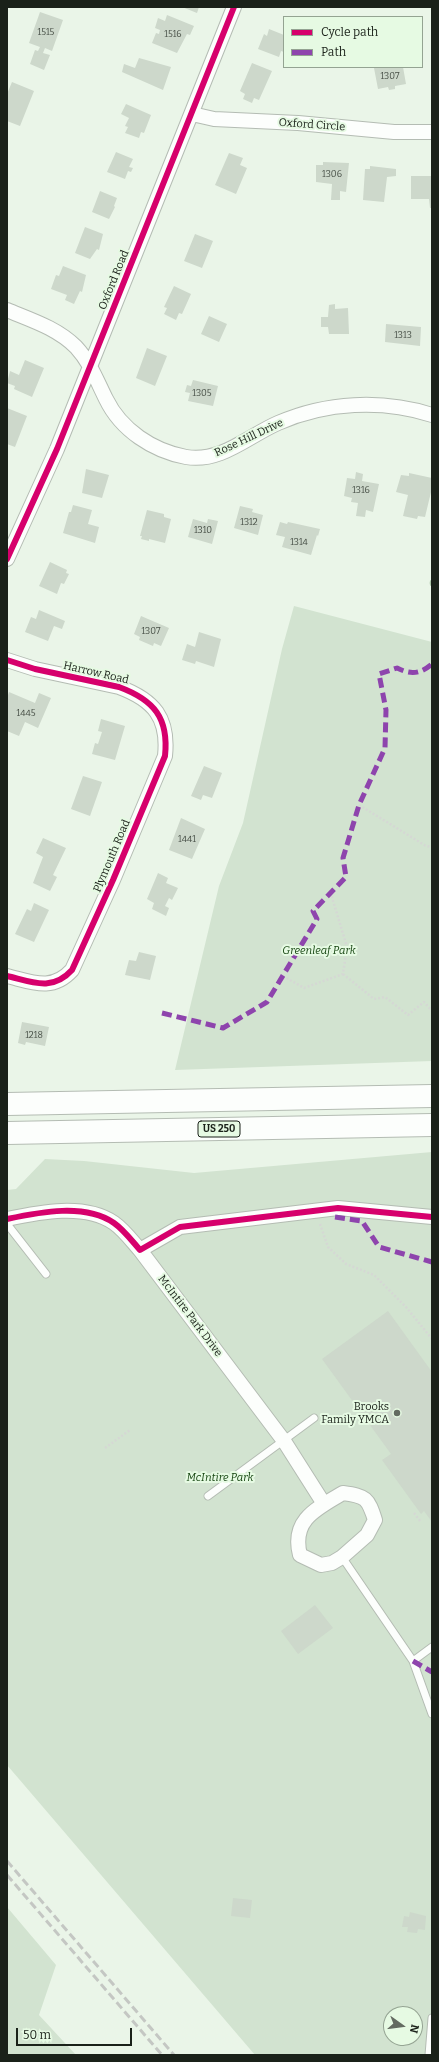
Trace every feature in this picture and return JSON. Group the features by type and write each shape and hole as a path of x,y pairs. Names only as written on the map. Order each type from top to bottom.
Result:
{"highway":[{"path":"7,1104 432,1096"},
{"name":"US 250","path":"7,1133 432,1125"},
{"path":"7,1136 57,1132"}],"street":[{"name":"Oxford Road","path":"7,559 57,449 234,7"},
{"name":"Oxford Circle","path":"192,114 214,119 298,123 394,132 432,132"},
{"name":"Rose Hill Drive","path":"7,310 62,335 76,347 90,366 106,401 118,418 132,433 168,453 188,458 222,454 278,423 306,413 340,406 369,405 398,407 432,415"},
{"name":"Harrow Road","path":"7,660 35,669 132,691 159,713 164,726"},
{"name":"Plymouth Road","path":"7,976 43,984 54,983 64,978 72,970 113,880 165,756 166,742 164,726"},
{"path":"140,1250 180,1227 338,1208 432,1217"},
{"name":"McIntire Park Drive","path":"7,1218 33,1214 63,1212 94,1213 115,1224 140,1250 284,1442 324,1504"},
{"path":"343,1493 360,1495 370,1504 375,1520 367,1535 342,1557 332,1562 321,1564 300,1555 297,1543 299,1530 306,1518 324,1504 343,1493"}],"lane":[{"path":"7,1224 46,1274"},
{"path":"208,1496 284,1442 314,1418"},
{"path":"342,1557 413,1661 432,1714"},
{"path":"413,1661 432,1647"},
{"path":"428,2055 432,2018"}],"path":[{"path":"359,805 426,846 432,847"},
{"path":"331,894 347,947 343,974"},
{"path":"283,976 304,988 343,974"},
{"path":"343,974 374,999 384,997 408,1015 424,1002 432,1011"},
{"path":"318,1219 328,1247 346,1264 374,1275 406,1307 432,1339"},
{"path":"105,1448 130,1430"},
{"path":"414,1513 421,1522"}],"green space":[{"name":"Greenleaf Park","path":"294,606 432,642 432,1061 175,1070 219,886 243,823 282,649"},
{"name":"McIntire Park","path":"432,1152 432,2055 255,2055 7,1765 7,1190 16,1189 45,1159 84,1161 194,1173"},
{"path":"7,1907 56,1965 39,2015 76,2055 7,2055"}],"building":[{"path":"182,7 199,7 197,13"},
{"path":"40,12 63,20 52,51 45,48 43,53 50,55 44,70 30,64 35,50 38,51 40,47 29,43"},
{"path":"167,15 194,26 190,35 187,34 177,53 152,43 156,33 159,34 160,30 155,28 158,18 165,21"},
{"path":"269,29 283,35 283,52 281,51 279,57 258,49 264,34 267,36"},
{"path":"139,58 171,67 163,90 122,72 124,64 135,68"},
{"path":"252,63 272,71 259,100 254,98 252,103 243,99 245,94 240,91"},
{"path":"374,68 403,68 406,84 395,86 395,89 389,90 388,87 378,89"},
{"path":"12,82 34,91 20,126 7,121 7,94"},
{"path":"126,104 151,115 144,133 141,132 139,138 125,133 128,127 125,126 129,118 121,114"},
{"path":"116,152 133,159 129,167 133,168 131,172 128,171 125,179 107,172"},
{"path":"229,153 243,158 240,165 247,168 236,194 215,185"},
{"path":"323,162 349,163 346,192 340,191 340,200 331,200 332,184 316,182 316,165 323,165"},
{"path":"370,166 396,169 396,176 387,177 384,202 363,200 365,169 370,169"},
{"path":"411,176 432,176 432,208 430,208 429,199 411,199"},
{"path":"100,191 117,198 115,207 109,219 92,212"},
{"path":"85,227 103,234 99,250 97,249 90,259 75,253"},
{"path":"195,234 213,241 202,268 184,261"},
{"path":"63,266 86,275 82,292 80,291 74,304 65,300 67,295 51,289 56,275 59,276"},
{"path":"174,286 191,294 182,314 179,313 176,320 164,314 167,308 164,307"},
{"path":"335,304 335,309 348,308 349,334 329,334 328,327 321,327 321,317 328,317 329,305"},
{"path":"209,316 227,324 219,342 201,334"},
{"path":"386,324 421,327 420,346 385,342"},
{"path":"147,348 167,356 155,386 136,378"},
{"path":"25,360 44,368 32,397 14,389 15,386 7,383 10,371 19,375"},
{"path":"193,380 218,386 213,406 188,401 190,393 185,392 187,385 191,386"},
{"path":"7,408 27,416 15,447 7,444"},
{"path":"86,469 109,475 102,498 82,493"},
{"path":"356,472 363,474 362,481 379,484 373,512 366,510 365,517 356,516 358,503 351,502 352,498 344,496 347,478 355,479"},
{"path":"409,473 432,478 432,488 425,517 418,516 417,519 403,516 408,495 396,492 401,475 409,476"},
{"path":"73,505 92,510 88,524 99,527 95,543 63,533 69,512 71,512"},
{"path":"240,506 253,509 252,512 263,515 258,535 234,528"},
{"path":"147,510 164,514 164,517 171,519 165,543 149,539 149,541 141,539 142,536 140,536"},
{"path":"193,519 207,523 208,519 218,521 212,544 188,537"},
{"path":"280,522 287,524 288,522 320,529 311,555 282,547 285,537 276,535"},
{"path":"50,562 67,570 66,573 69,574 64,584 61,583 57,594 39,586"},
{"path":"39,610 65,621 62,629 54,626 48,641 25,632 31,617 36,619"},
{"path":"141,616 169,628 161,646 154,643 153,646 139,640 140,637 134,634"},
{"path":"199,632 221,639 214,667 196,661 195,664 182,660 187,644 195,647"},
{"path":"9,692 35,703 39,693 51,698 38,728 25,722 19,736 7,731 7,698"},
{"path":"101,719 125,726 115,760 92,754 95,743 98,744 102,732 98,731"},
{"path":"204,766 222,773 212,798 203,795 201,800 191,796"},
{"path":"83,776 102,782 90,816 71,809"},
{"path":"181,818 205,829 192,859 169,850"},
{"path":"43,838 66,848 53,875 57,877 50,891 33,883 43,857 36,853"},
{"path":"158,873 168,878 166,883 178,888 172,900 169,898 165,906 169,908 166,916 152,909 154,903 147,899"},
{"path":"34,903 49,910 34,942 15,934 27,909 31,911"},
{"path":"139,952 156,956 150,980 125,975 129,960 136,961"},
{"path":"22,1022 49,1027 45,1046 26,1042 25,1045 18,1043"},
{"name":"Brooks Family YMCA","path":"388,1311 432,1372 432,1522 424,1511 421,1514 382,1460 391,1454 322,1359"},
{"path":"315,1605 333,1628 298,1654 281,1631"},
{"path":"233,1898 252,1900 250,1918 231,1916"},
{"path":"410,1912 426,1916 425,1930 418,1929 417,1933 407,1932 408,1927 402,1927 404,1916 409,1917"}],"railway":[{"path":"7,1861 174,2055"},
{"path":"7,1875 162,2055"}],"marked path":[{"path":"162,1013 223,1028 267,1002 317,919 313,911 346,877 343,858 359,805 385,748 386,710 379,674 397,668 407,672 419,672 432,664"},
{"path":"335,1217 362,1221 379,1247 432,1262"},
{"path":"413,1661 432,1672"}],"cycle path":[{"path":"7,559 57,449 234,7"},
{"path":"7,660 35,669 119,687 131,692 142,698 157,712 164,731 166,743 165,756 113,880 72,970 57,981 41,984 7,976"},
{"path":"7,1219 48,1212 76,1211 90,1213 114,1223 125,1232 140,1250 180,1227 338,1208 432,1217"}],"place":[{"name":"Brooks Family YMCA","path":"397,1413"}]}
